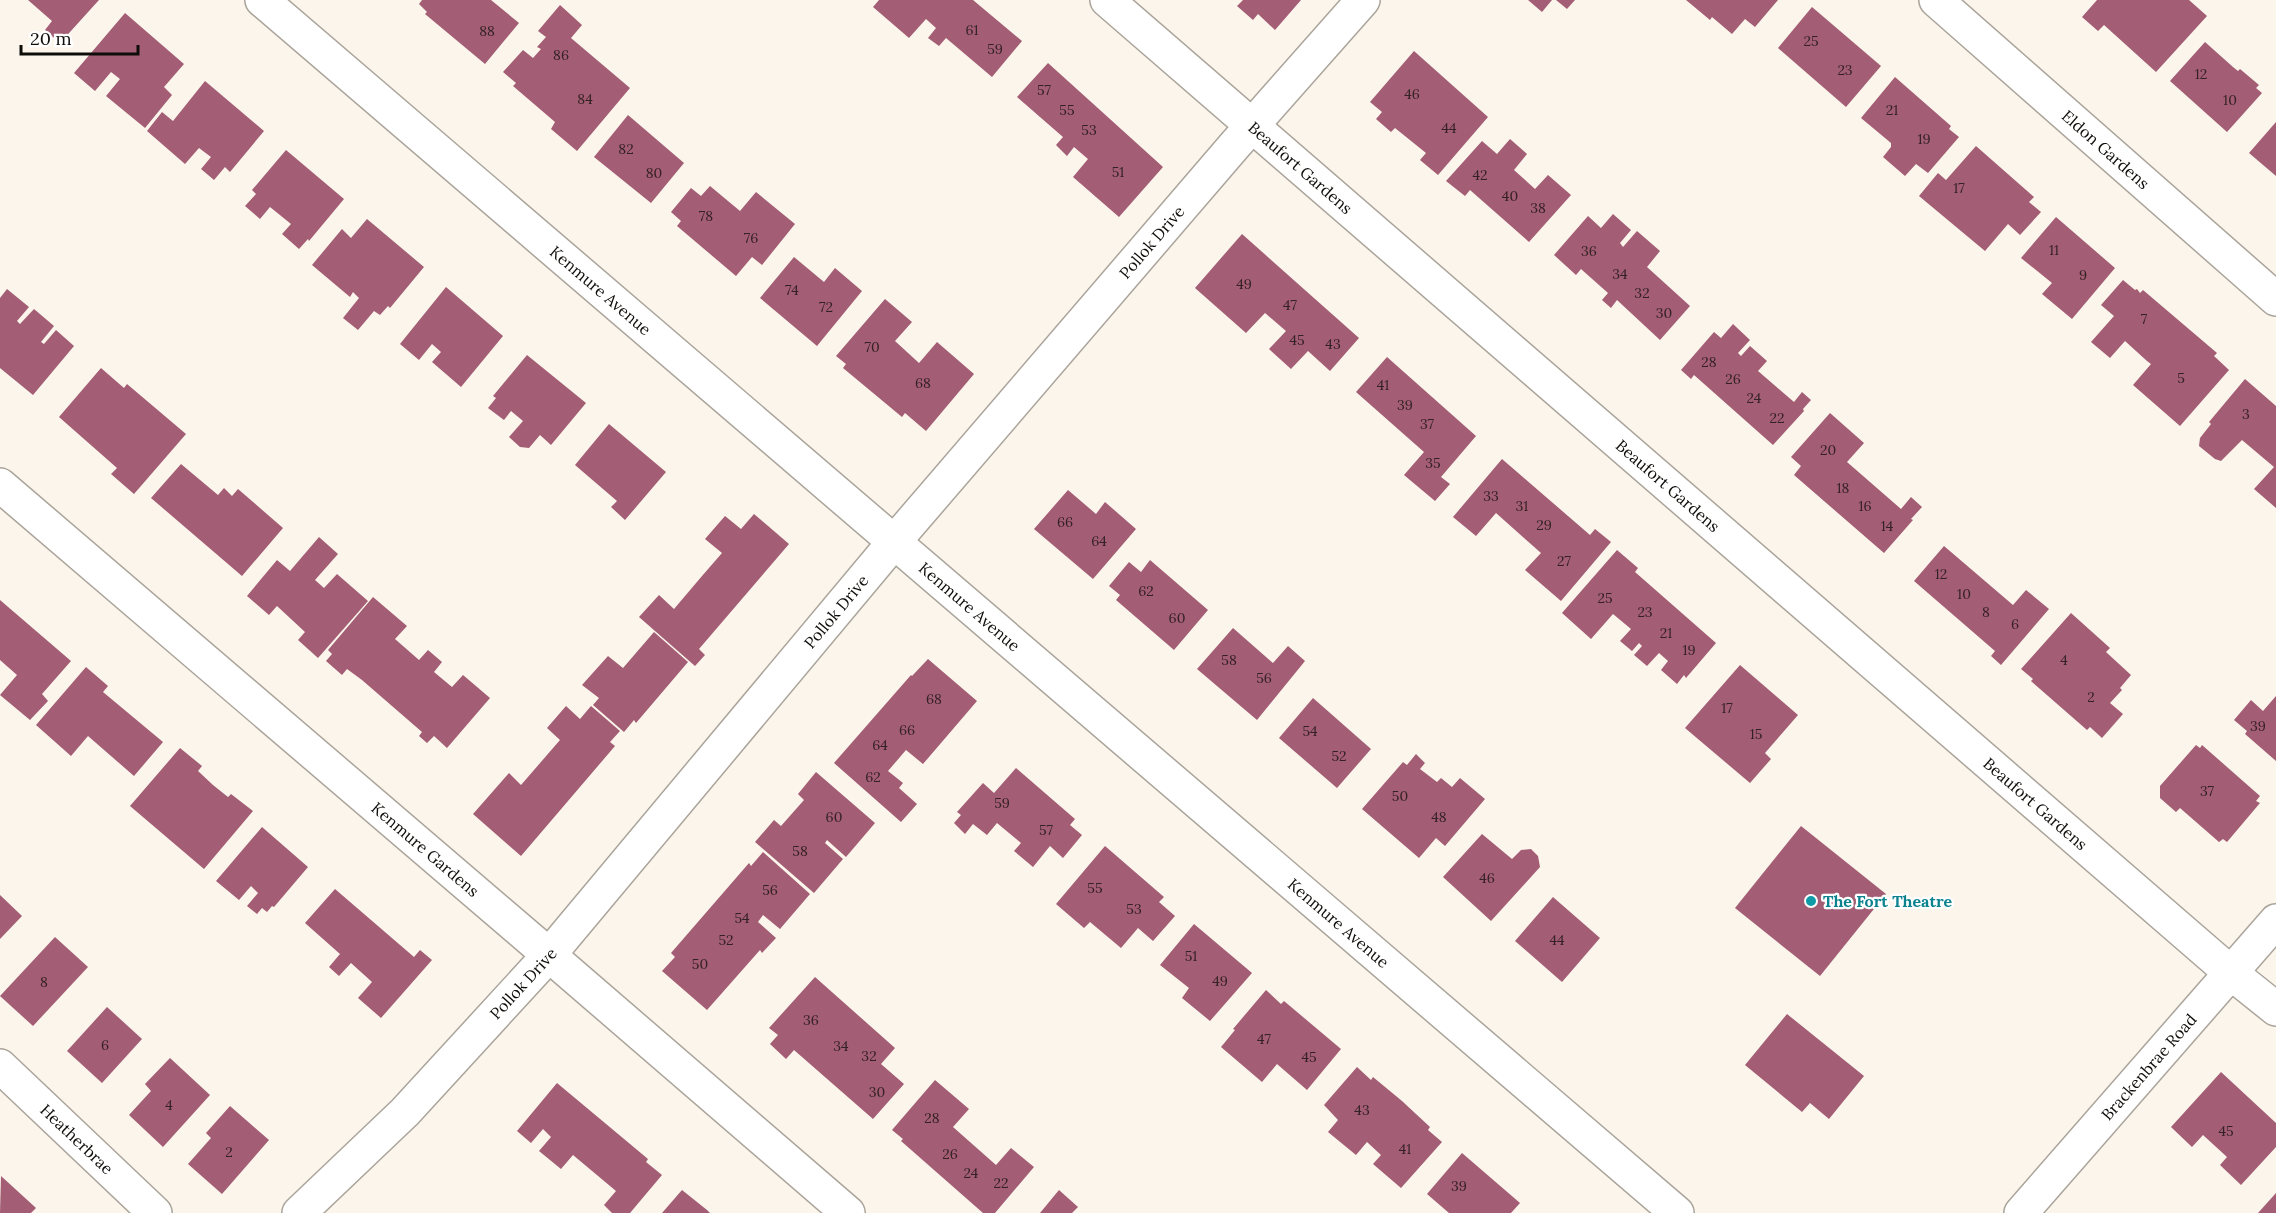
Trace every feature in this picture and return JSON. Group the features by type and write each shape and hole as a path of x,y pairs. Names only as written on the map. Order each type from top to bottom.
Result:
{"street":[{"name":"Kenmure Avenue","path":"262,0 1677,1213"},
{"name":"Beaufort Gardens","path":"1107,0 2231,973 2276,1009"},
{"name":"Pollok Drive","path":"299,1213 405,1112 549,955 894,542 1363,0"},
{"name":"Eldon Gardens","path":"1936,0 2276,299"},
{"name":"Kenmure Gardens","path":"0,485 848,1213"},
{"name":"Brackenbrae Road","path":"2021,1213 2276,921"},
{"name":"Heatherbrae","path":"0,1066 155,1213"}],"building":[{"path":"28,0 99,0 60,43 45,30 52,21"},
{"path":"422,0 491,0 519,23 485,64 425,14 427,12 419,4"},
{"path":"879,0 973,0 1022,41 992,77 946,38 939,46 928,38 936,28 926,19 909,38 873,7"},
{"path":"1243,0 1301,0 1275,30 1258,14 1253,20 1237,6"},
{"path":"1528,0 1552,0 1542,12"},
{"path":"1556,0 1575,0 1567,9"},
{"path":"1686,0 1778,0 1755,27 1745,19 1732,34 1712,17 1710,20"},
{"path":"2097,0 2189,0 2207,16 2156,72 2104,25 2098,31 2082,17"},
{"path":"560,5 582,25 571,38 630,88 577,151 551,129 555,122 513,86 516,83 503,72 523,50 533,58 541,49 537,47 546,37 538,31"},
{"path":"1812,7 1881,66 1846,107 1778,48"},
{"path":"125,13 184,64 164,87 172,95 145,128 106,96 120,79 111,72 95,91 74,73"},
{"path":"2205,42 2238,71 2240,69 2259,85 2256,88 2262,93 2227,132 2170,81"},
{"path":"1414,51 1488,117 1438,175 1420,160 1426,153 1395,128 1391,132 1376,119 1382,112 1370,102"},
{"path":"1048,63 1163,167 1119,217 1073,177 1088,159 1074,147 1067,156 1056,145 1063,137 1017,97"},
{"path":"1895,77 1951,126 1949,129 1959,137 1928,173 1916,164 1905,176 1883,157 1891,147 1891,143 1861,118"},
{"path":"205,81 264,131 230,172 225,167 214,180 201,169 211,157 199,148 185,164 147,131 162,112 173,121"},
{"path":"628,115 684,163 651,203 594,157"},
{"path":"2276,122 2276,176 2249,153"},
{"path":"1510,139 1527,154 1514,170 1535,189 1548,175 1571,195 1529,242 1470,190 1465,196 1446,181 1482,141 1497,154"},
{"path":"1976,146 2034,197 2029,202 2041,212 2020,235 2008,224 1985,251 1919,196 1938,173 1946,180"},
{"path":"286,150 344,199 309,241 308,239 299,249 282,234 291,224 270,207 260,219 245,206 256,194 252,190"},
{"path":"710,186 740,211 756,192 795,224 762,265 752,257 736,276 677,226 681,221 671,212 691,188 701,196"},
{"path":"1613,214 1631,230 1620,243 1623,247 1637,231 1660,251 1647,267 1690,306 1660,340 1617,300 1611,308 1602,300 1608,293 1581,269 1576,275 1554,255 1588,216 1601,228"},
{"path":"2056,217 2115,268 2072,319 2042,294 2052,283 2021,258"},
{"path":"367,219 424,267 390,308 388,306 380,315 374,311 358,330 343,318 359,298 353,292 350,297 312,265 342,229 351,238"},
{"path":"1242,234 1359,338 1330,371 1308,351 1291,369 1269,349 1286,331 1265,313 1246,333 1195,288"},
{"path":"794,257 824,282 835,268 862,291 817,346 760,298"},
{"path":"2123,280 2140,293 2143,290 2217,353 2214,356 2229,370 2180,426 2133,385 2151,364 2125,341 2110,358 2091,342 2114,316 2101,305"},
{"path":"446,287 503,336 461,387 432,362 441,352 432,344 419,360 400,344"},
{"path":"7,289 29,307 17,321 20,324 34,309 54,326 41,342 44,344 56,330 74,346 33,395 0,368 0,298"},
{"path":"885,299 912,322 895,341 919,363 937,342 974,374 926,431 905,413 902,417 843,368 846,364 836,356"},
{"path":"1733,324 1750,340 1738,353 1741,356 1750,346 1767,361 1758,371 1794,402 1802,392 1811,400 1773,445 1694,375 1691,379 1681,370 1714,332 1721,338"},
{"path":"527,355 586,403 551,445 540,435 529,448 520,447 509,437 523,421 511,411 504,420 488,408 496,398 493,396"},
{"path":"1387,357 1476,436 1441,477 1450,484 1435,501 1404,475 1424,452 1356,392"},
{"path":"101,368 124,388 127,384 186,434 134,494 111,474 117,468 59,417"},
{"path":"2245,379 2276,406 2276,508 2254,489 2274,467 2242,440 2221,461 2199,446 2200,438 2211,424 2209,422"},
{"path":"1830,413 1864,443 1847,462 1901,509 1911,497 1922,507 1884,553 1794,475 1801,466 1791,457"},
{"path":"609,424 666,472 625,520 611,507 617,501 575,465"},
{"path":"1502,459 1590,535 1595,529 1611,542 1561,601 1525,570 1541,553 1496,513 1476,536 1453,517"},
{"path":"181,464 218,495 224,488 232,496 238,489 283,528 242,576 151,498"},
{"path":"1068,490 1096,514 1105,502 1136,529 1093,579 1034,529"},
{"path":"754,514 789,544 699,649 705,655 695,666 639,617 659,595 674,609 722,553 705,539 725,516 741,529"},
{"path":"319,537 338,554 315,580 324,588 337,574 368,601 318,658 298,640 305,632 277,606 269,615 247,596 277,560 290,571"},
{"path":"1944,546 2013,605 2026,590 2049,609 2001,665 1991,656 1995,651 1914,581"},
{"path":"1617,550 1638,568 1635,572 1716,643 1686,678 1684,675 1677,684 1661,670 1668,661 1659,653 1647,666 1634,655 1642,646 1639,643 1632,651 1620,641 1631,629 1613,614 1591,639 1562,613"},
{"path":"1150,560 1208,610 1174,650 1116,600 1120,595 1109,586 1129,562 1141,572"},
{"path":"373,597 407,626 395,639 419,660 428,650 442,662 434,672 452,687 463,675 490,698 447,748 434,736 427,743 419,736 422,732 362,680 347,669 342,675 326,661 332,654 328,650"},
{"path":"0,600 71,661 42,694 48,701 30,720 0,695 17,675 0,660"},
{"path":"2071,613 2110,648 2106,652 2131,675 2120,688 2122,690 2110,703 2123,714 2102,738 2090,727 2087,730 2031,681 2033,679 2021,669"},
{"path":"1233,628 1273,663 1288,646 1305,661 1257,720 1197,669"},
{"path":"654,632 688,662 636,723 634,720 624,732 593,705 599,698 582,685 608,656 623,668"},
{"path":"928,659 977,701 923,764 906,750 888,771 903,783 899,788 917,804 901,822 834,763 911,675"},
{"path":"1740,665 1798,715 1765,753 1771,759 1750,783 1685,728"},
{"path":"86,667 108,686 103,692 163,742 134,776 88,736 71,756 36,725"},
{"path":"2276,696 2276,761 2245,734 2247,731 2234,720 2251,700 2263,711"},
{"path":"1313,698 1371,749 1337,788 1279,738"},
{"path":"566,706 580,719 591,706 620,731 610,742 615,746 521,856 473,814 509,773 521,785 560,740 547,728"},
{"path":"2196,745 2200,748 2202,745 2260,796 2256,801 2260,803 2227,842 2223,839 2219,842 2180,808 2176,812 2160,798 2160,786"},
{"path":"180,748 202,766 198,771 213,785 228,797 231,794 253,811 204,869 130,806"},
{"path":"1416,754 1425,763 1420,769 1437,782 1441,778 1452,787 1460,778 1485,799 1445,846 1436,838 1419,858 1362,809 1403,762 1407,765"},
{"path":"1016,768 1075,819 1070,825 1082,835 1063,858 1050,846 1033,867 1014,851 1021,843 997,823 987,835 973,824 965,834 954,823 961,815 957,812 983,783 994,793"},
{"path":"816,772 875,823 846,857 827,840 825,843 843,859 814,893 755,842 774,820 781,826 804,800 798,794"},
{"name":"The Fort Theatre","path":"1801,826 1886,894 1820,976 1735,908"},
{"path":"262,827 308,867 274,907 272,906 267,912 262,908 257,914 247,906 258,893 251,886 239,900 216,881"},
{"path":"1482,834 1512,859 1521,850 1531,849 1538,856 1540,867 1491,921 1443,877"},
{"path":"1105,846 1164,897 1159,902 1175,916 1153,941 1138,928 1121,948 1090,922 1084,928 1056,904"},
{"path":"763,852 810,894 780,929 763,915 758,922 776,938 762,953 760,950 707,1010 662,971 675,957 671,953 749,863 751,866"},
{"path":"335,889 414,957 420,950 432,960 381,1018 358,998 372,982 351,963 339,976 329,967 340,954 305,923"},
{"path":"0,895 22,916 0,939"},
{"path":"1553,897 1600,938 1562,982 1515,941"},
{"path":"1194,924 1252,973 1210,1021 1182,998 1189,988 1160,965"},
{"path":"55,937 88,967 33,1026 0,996"},
{"path":"815,977 895,1048 881,1064 904,1084 873,1119 794,1050 786,1059 770,1044 778,1035 769,1028"},
{"path":"1266,990 1281,1004 1284,1001 1341,1049 1307,1090 1277,1064 1262,1082 1221,1047"},
{"path":"107,1007 142,1039 102,1083 67,1051"},
{"path":"1787,1014 1864,1076 1829,1119 1810,1103 1802,1112 1745,1065"},
{"path":"170,1058 210,1095 163,1147 129,1115 151,1091 145,1084"},
{"path":"1357,1067 1371,1080 1373,1077 1402,1101 1430,1127 1428,1130 1442,1142 1401,1188 1373,1164 1381,1155 1367,1142 1356,1155 1328,1132 1338,1120 1324,1105"},
{"path":"2221,1072 2276,1123 2276,1147 2241,1185 2220,1165 2227,1157 2203,1135 2192,1147 2171,1127"},
{"path":"935,1080 969,1109 953,1127 996,1165 1011,1148 1034,1167 995,1213 983,1213 901,1141 903,1139 892,1130"},
{"path":"557,1083 648,1159 646,1162 662,1175 630,1213 612,1213 604,1205 616,1191 573,1155 561,1169 539,1151 551,1137 543,1129 531,1143 517,1131"},
{"path":"230,1106 269,1140 222,1194 188,1164 211,1138 206,1133"},
{"path":"1462,1153 1520,1203 1511,1213 1449,1213 1427,1194"},
{"path":"1,1176 36,1208 31,1213 0,1213"},
{"path":"682,1190 707,1210 710,1213 662,1213"},
{"path":"1059,1190 1078,1207 1072,1213 1040,1213"},
{"path":"2276,1193 2276,1213 2258,1213"}],"place":[{"name":"The Fort Theatre","path":"1811,901"}]}
